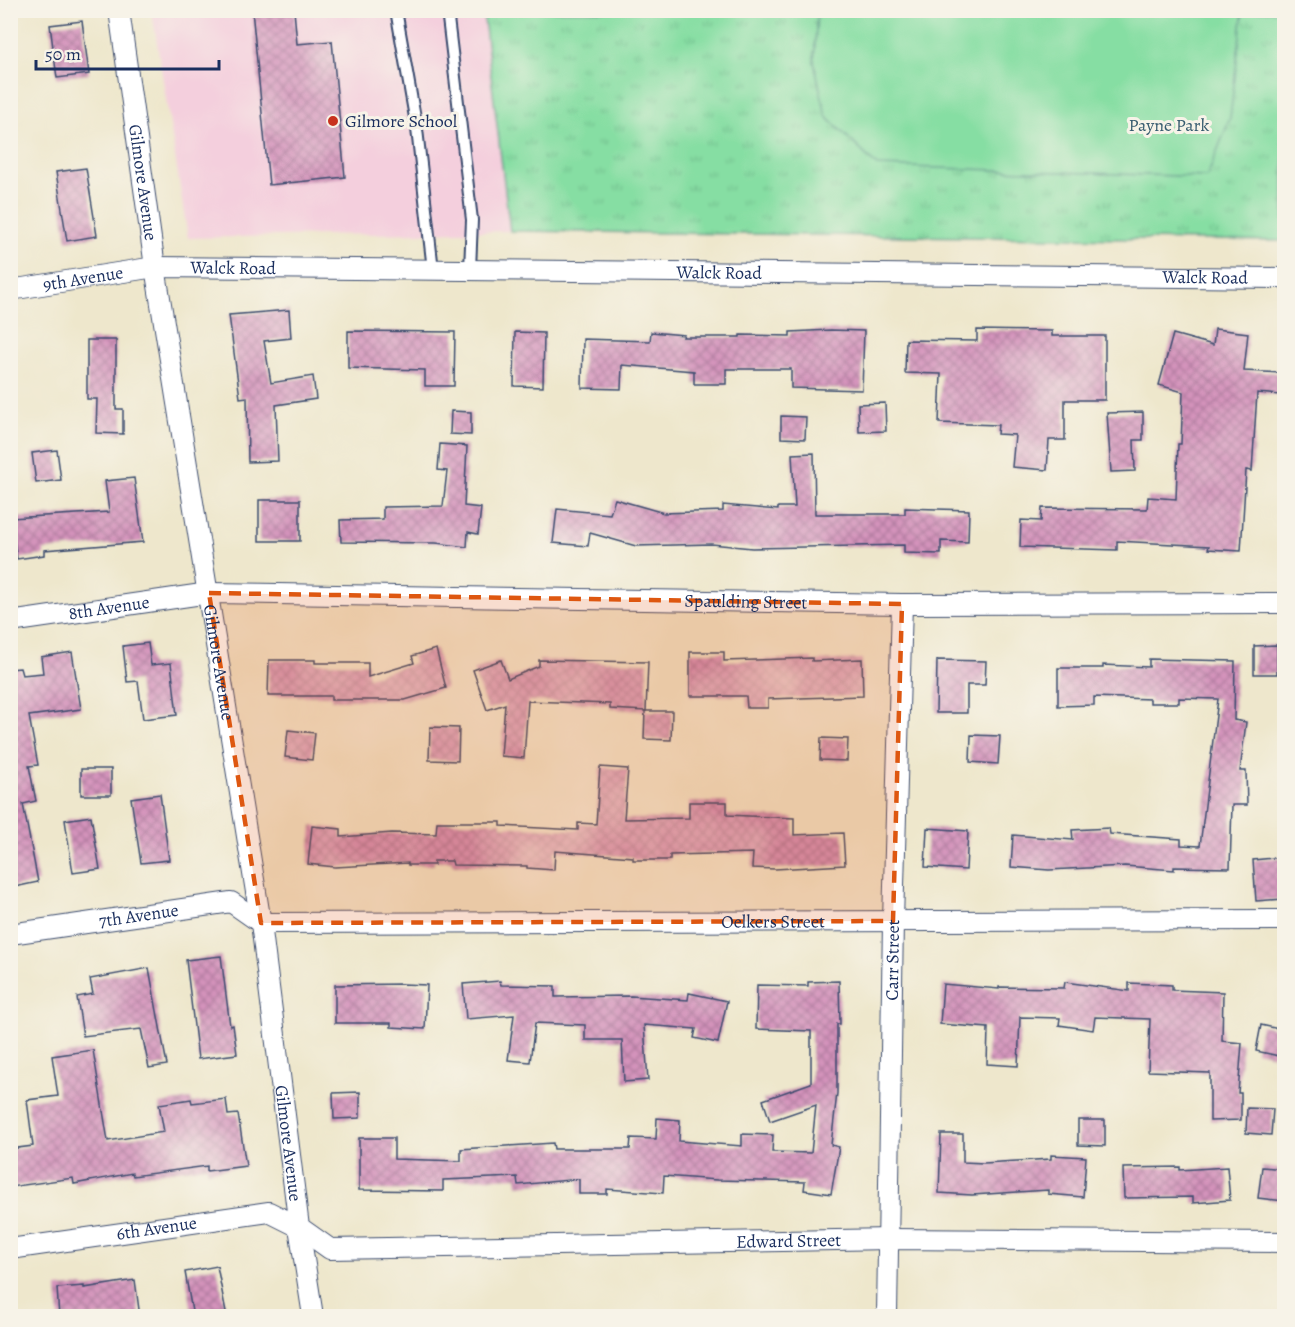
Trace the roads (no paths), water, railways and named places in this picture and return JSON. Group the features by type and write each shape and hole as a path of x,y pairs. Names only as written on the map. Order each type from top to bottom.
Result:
{"street":[{"name":"Gilmore Avenue","path":"118,10 155,267 261,923 299,1227 313,1317"},
{"name":"Walck Road","path":"155,267 1284,278"},
{"name":"9th Avenue","path":"10,290 155,267"},
{"name":"Spaulding Street","path":"209,593 902,604 1284,603"},
{"name":"8th Avenue","path":"10,622 209,593"},
{"name":"Carr Street","path":"887,1317 890,1239 893,921 902,604"},
{"name":"7th Avenue","path":"10,934 231,902 261,923"},
{"name":"Oelkers Street","path":"261,923 1284,920"},
{"name":"6th Avenue","path":"10,1250 269,1212 299,1227"},
{"name":"Edward Street","path":"299,1227 330,1249 890,1239 1284,1242"}],"lane":[{"path":"396,10 417,129 433,270"},
{"path":"447,10 472,220 470,270"}],"place":[{"name":"Gilmore School","path":"333,121"}],"park label":[{"name":"Payne Park","path":"1169,125"}]}
